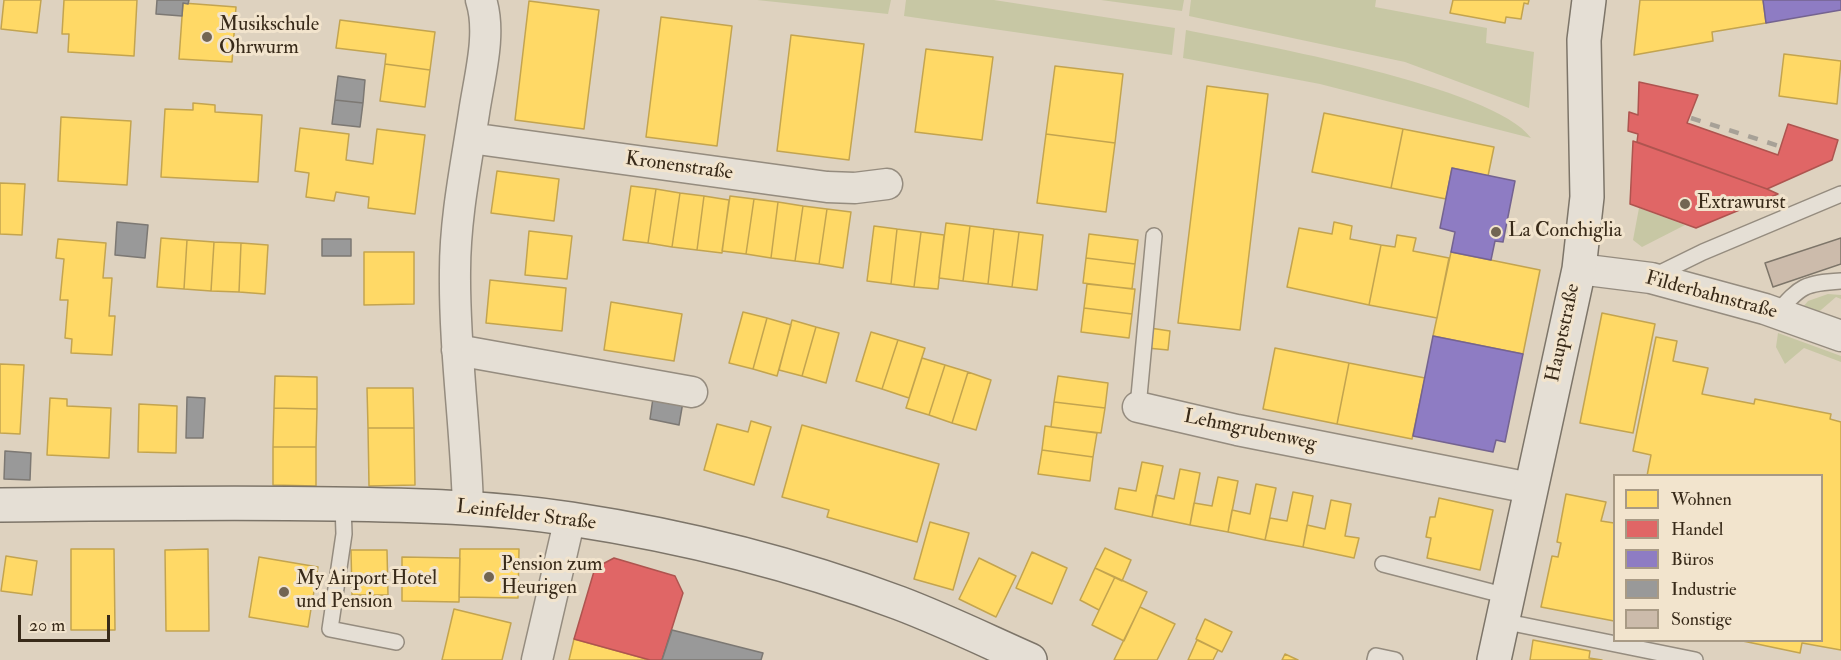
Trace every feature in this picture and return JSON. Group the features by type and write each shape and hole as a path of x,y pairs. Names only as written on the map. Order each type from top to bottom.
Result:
{"main road":[{"name":"Hauptstraße","path":"1494,660 1579,269 1587,196 1584,40 1588,0"},
{"name":"Leinfelder Straße","path":"0,505 125,502 343,504 468,508 570,518 752,557 823,578 899,603 1030,660"}],"street":[{"path":"468,508 457,350 456,237 484,31 481,0"},
{"name":"Kronenstraße","path":"470,138 827,187 855,188 887,184"},
{"name":"Filderbahnstraße","path":"1579,269 1651,278 1777,313 1841,336"},
{"path":"457,350 692,392"},
{"name":"Lehmgrubenweg","path":"1138,407 1237,430 1530,488"},
{"path":"537,660 570,518"}],"lane":[{"path":"1651,278 1703,252 1841,194"},
{"name":"Lehmgrubenweg","path":"1138,407 1154,236"},
{"path":"1777,313 1797,290 1817,282 1841,281"},
{"path":"343,504 344,534 330,629 396,642"},
{"path":"1383,564 1504,608 1613,638"},
{"path":"1629,642 1695,660"},
{"path":"1375,660 1376,656 1395,660"}],"green space":[{"path":"757,0 891,0 888,14"},
{"path":"906,0 994,0 1175,28 1172,55 904,16"},
{"path":"1101,0 1184,0 1182,11"},
{"path":"1191,0 1376,0 1375,7 1487,28 1486,43 1534,52 1529,108 1405,62 1189,16"},
{"path":"1186,30 1316,57 1424,85 1471,101 1508,119 1531,138 1320,84 1183,58"},
{"path":"1639,208 1685,225 1642,247 1633,240"},
{"path":"1828,294 1841,295 1841,299 1836,297 1814,316 1803,307 1808,301"},
{"path":"1778,333 1841,356 1841,362 1804,348 1785,364 1776,347"}],"building: Wohnen":[{"path":"4,0 41,0 37,33 1,29"},
{"path":"64,0 137,0 134,56 68,52 69,34 62,34"},
{"path":"1453,0 1529,0 1528,4 1524,3 1521,19 1506,17 1505,23 1450,13"},
{"path":"1640,0 1763,0 1766,23 1712,32 1713,41 1634,55"},
{"path":"529,1 599,10 584,129 515,120"},
{"name":"Musikschule Ohrwurm","path":"183,3 236,7 232,62 179,59"},
{"path":"661,17 732,26 717,146 646,137"},
{"path":"340,20 435,32 430,70 385,64 386,54 336,48"},
{"path":"791,35 864,44 849,160 777,151"},
{"path":"926,49 993,57 982,140 915,132"},
{"path":"1784,54 1841,61 1837,104 1779,96"},
{"path":"385,64 430,70 425,107 380,101"},
{"path":"1055,66 1123,74 1115,143 1046,134"},
{"path":"1207,86 1268,94 1240,330 1178,323"},
{"path":"193,103 215,105 215,112 262,115 258,182 161,177 165,109 193,110"},
{"path":"1324,113 1403,129 1391,188 1312,172"},
{"path":"61,117 131,121 127,185 58,181"},
{"path":"300,128 349,134 346,160 373,164 377,129 425,135 415,214 368,208 369,197 336,192 334,201 306,197 309,173 295,171"},
{"path":"1403,129 1494,147 1488,176 1452,168 1446,199 1391,188"},
{"path":"1046,134 1115,143 1106,212 1037,203"},
{"path":"497,171 559,179 554,221 491,213"},
{"path":"0,183 25,184 22,235 0,234"},
{"path":"631,186 656,189 648,243 623,240"},
{"path":"656,189 680,193 672,247 648,243"},
{"path":"680,193 704,196 697,250 672,247"},
{"path":"704,196 729,200 722,253 697,250"},
{"path":"730,196 754,199 746,254 722,251"},
{"path":"754,199 778,202 771,258 746,254"},
{"path":"778,202 803,206 795,261 771,258"},
{"path":"803,206 827,209 819,264 795,261"},
{"path":"827,209 851,212 843,268 819,264"},
{"path":"1334,222 1352,226 1350,239 1381,245 1369,305 1287,287 1299,228 1332,234"},
{"path":"946,223 970,226 963,281 939,278"},
{"path":"874,226 897,229 891,284 867,281"},
{"path":"970,226 994,229 988,284 963,281"},
{"path":"897,229 921,232 914,287 891,284"},
{"path":"994,229 1019,232 1012,287 988,284"},
{"path":"529,231 572,236 567,279 525,275"},
{"path":"921,232 944,235 938,289 914,287"},
{"path":"1019,232 1043,235 1037,290 1012,287"},
{"path":"1089,234 1138,240 1135,264 1086,258"},
{"path":"1397,235 1416,238 1413,251 1449,258 1437,318 1369,305 1381,245 1395,247"},
{"path":"161,238 187,240 184,289 157,287"},
{"path":"58,239 106,243 103,278 112,278 109,316 115,316 112,355 71,353 72,339 65,338 68,300 60,300 64,259 56,258"},
{"path":"187,240 214,242 211,291 184,289"},
{"path":"214,242 241,243 239,292 211,291"},
{"path":"241,243 268,245 265,294 239,292"},
{"path":"364,252 414,252 414,304 364,305"},
{"path":"1451,252 1540,270 1523,354 1433,336"},
{"path":"1086,258 1135,264 1132,289 1083,283"},
{"path":"490,280 566,288 562,331 486,323"},
{"path":"1087,284 1135,289 1132,314 1084,308"},
{"path":"611,302 682,314 674,361 604,350"},
{"path":"1084,308 1132,314 1129,338 1081,332"},
{"path":"743,312 767,318 753,369 729,363"},
{"path":"1602,313 1655,324 1633,433 1580,423"},
{"path":"767,318 791,325 777,376 753,369"},
{"path":"792,320 816,327 802,376 779,370"},
{"path":"816,327 839,333 826,383 802,376"},
{"path":"1150,328 1170,331 1168,350 1147,348"},
{"path":"871,332 898,340 882,389 856,381"},
{"path":"1656,337 1677,341 1673,361 1708,368 1702,394 1754,404 1755,399 1831,414 1830,419 1841,422 1841,650 1802,643 1800,653 1748,642 1823,642 1823,474 1647,474 1651,455 1633,451"},
{"path":"898,340 925,348 909,398 882,389"},
{"path":"1275,348 1349,363 1337,424 1263,409"},
{"path":"922,358 945,365 929,415 906,408"},
{"path":"1349,363 1425,378 1412,439 1337,424"},
{"path":"0,364 24,365 20,434 0,433"},
{"path":"945,365 968,372 952,423 929,415"},
{"path":"968,372 991,380 976,430 952,423"},
{"path":"275,376 317,377 317,409 274,408"},
{"path":"1058,376 1108,383 1105,408 1054,402"},
{"path":"367,388 413,388 414,428 368,428"},
{"path":"50,398 67,399 67,406 111,408 109,458 47,455"},
{"path":"1054,402 1105,408 1101,433 1051,427"},
{"path":"139,404 177,406 176,453 138,452"},
{"path":"274,408 317,409 316,447 273,447"},
{"path":"751,421 771,427 754,485 704,470 717,424 748,432"},
{"path":"802,425 939,464 917,542 827,517 829,510 782,497"},
{"path":"1045,426 1097,433 1093,457 1042,450"},
{"path":"368,428 414,428 415,485 369,486"},
{"path":"273,447 316,447 316,486 273,485"},
{"path":"1042,450 1093,457 1090,481 1038,474"},
{"path":"1142,462 1163,466 1152,517 1115,509 1119,488 1136,491"},
{"path":"1180,469 1200,473 1190,525 1152,517 1156,495 1174,499"},
{"path":"1218,477 1238,481 1228,532 1190,525 1194,503 1212,506"},
{"path":"1256,484 1276,488 1265,540 1228,532 1232,510 1250,514"},
{"path":"1293,492 1313,496 1303,547 1265,540 1270,518 1287,521"},
{"path":"1566,494 1606,502 1601,521 1613,523 1613,621 1541,607 1552,556 1558,557 1561,543 1557,542"},
{"path":"1439,498 1493,510 1480,570 1427,558 1431,538 1426,537 1430,517 1435,517"},
{"path":"1331,500 1351,504 1345,536 1359,538 1354,558 1303,547 1307,525 1325,529"},
{"path":"930,522 969,533 953,590 914,579"},
{"path":"1105,548 1131,560 1122,581 1095,568"},
{"path":"71,549 114,549 115,630 71,630"},
{"path":"208,549 209,631 166,631 165,550"},
{"name":"Pension zum Heurigen","path":"460,549 519,549 518,598 459,597"},
{"path":"351,550 387,550 388,595 352,595"},
{"path":"1032,552 1067,568 1052,604 1016,588"},
{"path":"6,556 37,561 32,595 1,591"},
{"name":"My Airport Hotel und Pension","path":"259,557 318,567 308,627 249,617"},
{"path":"402,557 460,558 459,602 402,601"},
{"path":"979,558 1016,576 996,617 959,599"},
{"path":"1095,568 1115,577 1099,610 1080,600"},
{"path":"1115,577 1147,592 1124,641 1092,625"},
{"path":"1140,607 1175,624 1157,660 1114,660"},
{"path":"454,609 511,623 502,660 442,660"},
{"path":"1205,619 1232,632 1222,652 1196,639"},
{"path":"574,639 650,660 569,660"},
{"path":"1197,640 1218,650 1213,660 1188,660"},
{"path":"1533,640 1590,651 1589,658 1602,660 1530,660"},
{"path":"1285,654 1298,660 1282,660"}],"building: Handel":[{"path":"1639,82 1698,95 1687,123 1778,155 1788,124 1838,140 1832,160 1767,189 1637,142 1638,134 1628,131 1629,112 1638,115"},
{"path":"1633,141 1778,194 1696,228 1630,204"},
{"path":"614,558 675,576 683,593 662,660 650,660 574,639 595,568"}],"building: Büros":[{"path":"1763,0 1841,0 1841,10 1766,23"},
{"path":"1452,168 1515,181 1503,242 1495,241 1491,260 1451,252 1455,232 1440,228"},
{"path":"1433,336 1523,354 1505,442 1496,440 1493,452 1413,436"}],"building: Industrie":[{"path":"157,0 189,0 188,4 183,3 182,16 156,14"},
{"path":"338,76 365,80 363,103 335,100"},
{"path":"335,100 363,103 360,127 332,124"},
{"path":"117,222 148,225 145,258 115,255"},
{"path":"322,239 351,239 351,256 322,256"},
{"path":"654,391 684,396 679,425 650,419"},
{"path":"187,397 205,398 203,438 186,438"},
{"path":"5,451 31,453 30,480 4,479"},
{"path":"672,630 763,653 761,660 662,660"}],"building: Sonstige":[{"path":"1841,238 1841,264 1773,287 1765,263"}],"railway":[{"path":"1691,118 1779,146"}],"place":[{"name":"Musikschule Ohrwurm","path":"207,37"},
{"name":"Extrawurst","path":"1685,204"},
{"name":"La Conchiglia","path":"1496,232"},
{"name":"Pension zum Heurigen","path":"489,577"},
{"name":"My Airport Hotel und Pension","path":"284,592"}]}
